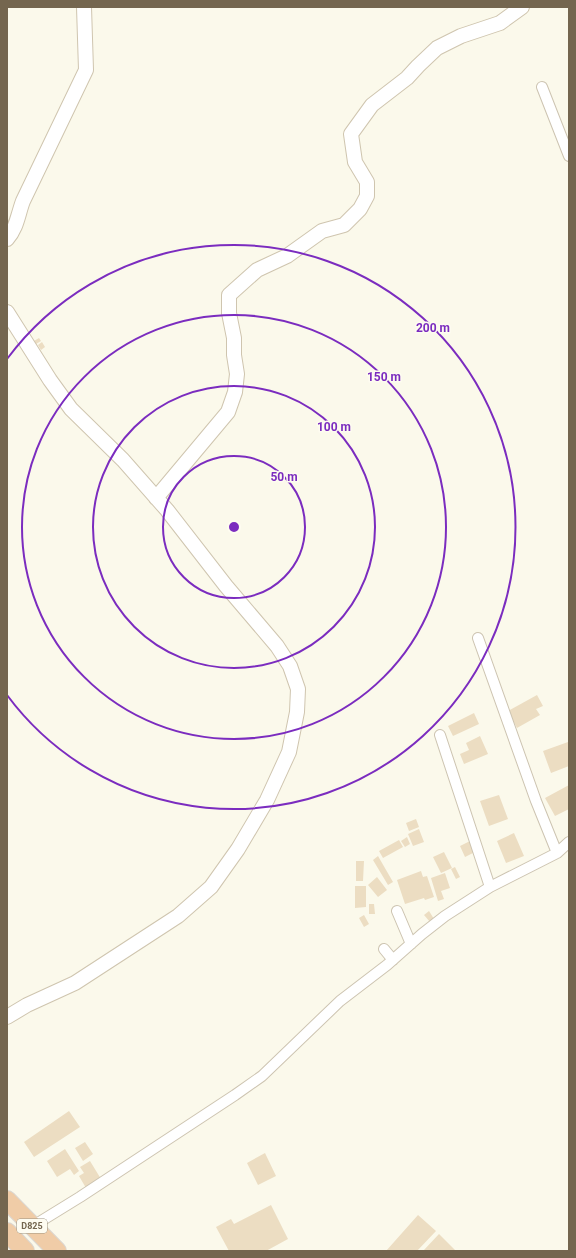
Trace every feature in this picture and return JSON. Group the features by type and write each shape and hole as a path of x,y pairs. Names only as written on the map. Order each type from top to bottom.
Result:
{"highway":[{"name":"D825","path":"7,1200 57,1251"},
{"name":"D825","path":"7,1232 25,1251"}],"street":[{"path":"7,239 16,224 17,215 23,201 86,70 84,7"},
{"path":"156,498 228,412 235,392 237,374 234,355 234,338 229,313 229,295 257,270 288,256 322,231 344,225 360,209 367,196 367,182 355,162 351,134 372,105 407,78 437,48 461,36 500,23 522,7"},
{"path":"542,87 569,156"},
{"path":"7,312 50,380 71,409 123,460 203,554 226,586 277,646 290,666 298,689 297,712 289,752 267,800 238,849 211,887 178,916 75,984 27,1005 7,1017"},
{"path":"478,638 536,801 557,853"},
{"path":"440,735 490,887"},
{"path":"33,1226 80,1197 262,1076 340,1001 393,960 445,916 490,887 557,853 569,842"},
{"path":"397,911 411,944"},
{"path":"384,949 393,960"}],"building":[{"path":"39,338 41,341 36,344 34,341"},
{"path":"42,342 45,347 41,350 38,345"},
{"path":"537,695 543,706 536,709 540,715 517,728 508,711"},
{"path":"474,713 479,724 453,736 448,726"},
{"path":"480,736 488,754 464,764 460,754 469,750 466,743"},
{"path":"568,742 569,766 551,773 543,751"},
{"path":"569,785 569,809 555,816 545,798"},
{"path":"499,795 508,819 489,826 480,801"},
{"path":"416,819 419,827 409,831 406,823"},
{"path":"419,829 424,842 413,846 408,834"},
{"path":"514,833 524,856 506,863 497,841"},
{"path":"407,837 410,844 405,847 401,841"},
{"path":"399,840 403,847 383,858 379,851"},
{"path":"472,840 477,851 465,857 460,846"},
{"path":"444,852 452,868 441,873 433,857"},
{"path":"378,856 393,882 388,885 373,860"},
{"path":"356,861 364,861 363,881 356,881"},
{"path":"455,867 460,877 456,879 451,869"},
{"path":"421,871 423,877 427,876 434,897 425,900 424,898 405,904 397,880"},
{"path":"445,873 450,888 441,891 444,899 438,901 431,878"},
{"path":"377,877 387,890 378,897 368,885"},
{"path":"355,886 366,886 366,907 355,908"},
{"path":"369,904 374,904 375,914 369,914"},
{"path":"429,911 434,919 430,922 424,915"},
{"path":"364,915 369,924 364,927 359,918"},
{"path":"69,1111 80,1127 34,1157 24,1142"},
{"path":"85,1142 93,1154 83,1161 75,1148"},
{"path":"65,1149 79,1171 74,1175 70,1169 57,1177 47,1161"},
{"path":"265,1153 276,1176 258,1185 247,1163"},
{"path":"90,1161 101,1179 86,1188 79,1176 84,1173 80,1167"},
{"path":"271,1205 288,1239 266,1251 229,1251 216,1227 231,1219 234,1224"},
{"path":"418,1215 436,1231 417,1251 386,1251"},
{"path":"439,1234 455,1250 423,1251"}]}
